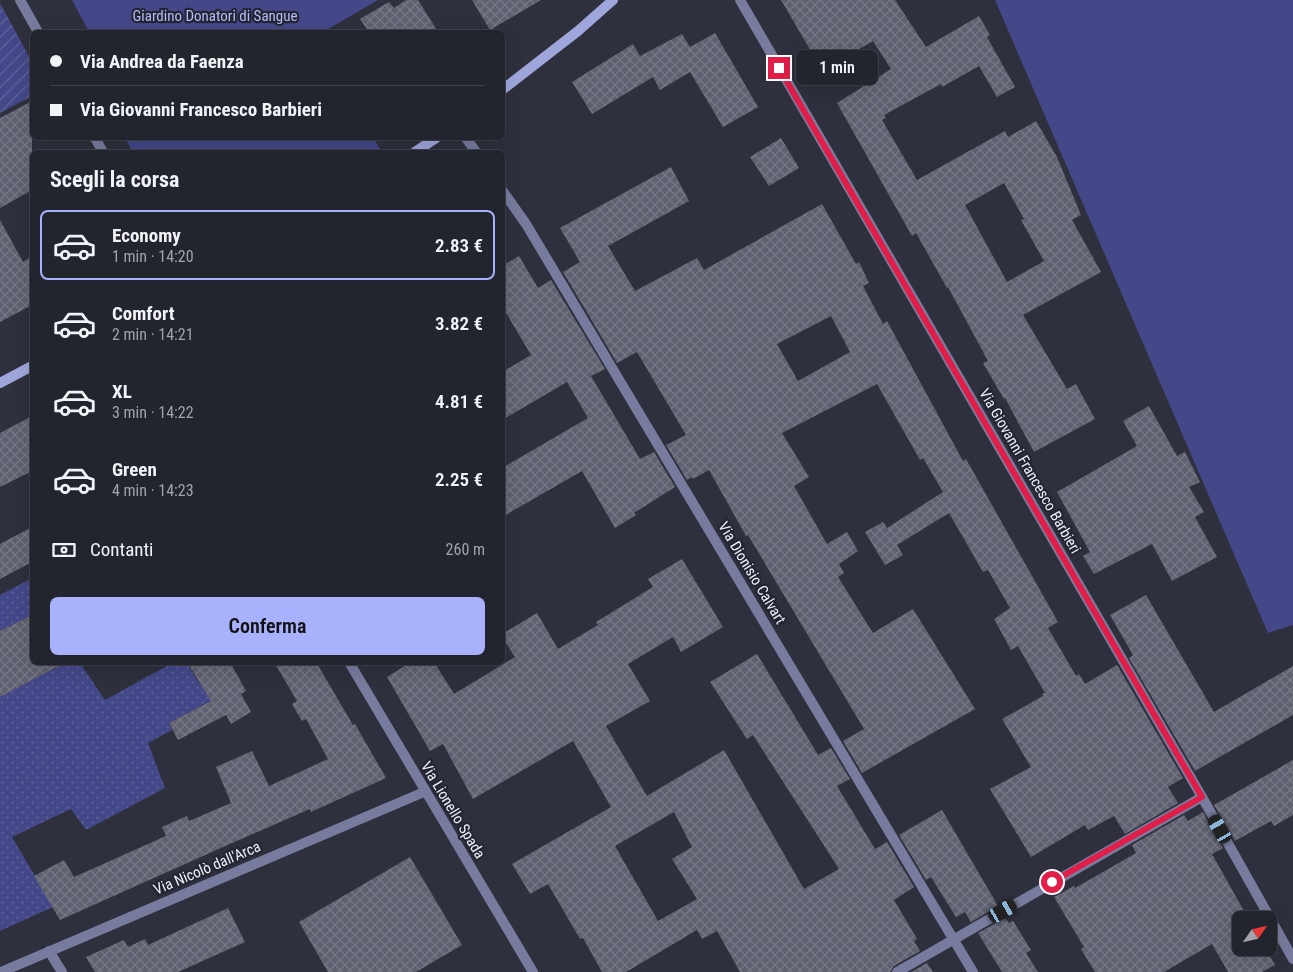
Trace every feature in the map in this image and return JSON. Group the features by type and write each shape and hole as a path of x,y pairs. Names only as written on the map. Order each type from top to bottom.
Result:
{"street":[{"path":"20,0 37,30"},
{"path":"505,88 578,31 613,0"},
{"name":"Via Giovanni Francesco Barbieri","path":"740,0 1202,797 1293,959"},
{"path":"418,150 433,140"},
{"name":"Via Dionisio Calvart","path":"505,194 526,224 972,972"},
{"path":"0,383 30,367"},
{"name":"Via Lionello Spada","path":"351,665 424,792 533,972"},
{"name":"Via Nicolò dall'Arca","path":"1,972 424,792"},
{"path":"897,972 1202,797"},
{"path":"49,951 62,972"}],"green space":[{"name":"Giardino Donatori di Sangue","path":"72,0 378,0 326,30 88,30"},
{"path":"995,0 1293,0 1293,625 1268,633"},
{"path":"0,3 30,58 30,97 0,113"},
{"path":"126,140 374,140 380,149 378,150 132,150"},
{"path":"30,579 30,616 0,631 0,595"},
{"path":"60,665 81,665 105,700 169,665 188,665 199,683 207,680 214,699 169,723 172,730 148,743 165,788 86,830 71,809 12,837 53,907 0,931 0,697"}],"building":[{"path":"406,0 418,0 437,30 368,30 360,19 389,2 394,8"},
{"path":"472,0 541,0 490,30"},
{"path":"781,0 895,0 926,47 979,16 990,35 987,37 1015,87 997,97 979,66 942,87 941,84 884,115 886,118 882,120 917,180 1005,131 1008,137 1036,121 1057,157 1081,215 1072,220 1101,272 1023,315 1067,389 1076,384 1095,419 1034,452 1005,398 983,363 988,361 948,287 916,233 912,236 837,103 891,69 873,41 822,70","holes":["1004,183 1024,219 1021,220 1044,261 1007,282 965,205"]},
{"path":"715,33 758,107 723,127 690,72 660,90 653,77 592,114 572,82 633,44 640,56 682,34 690,47"},
{"path":"30,102 30,140 32,140 32,150 30,150 30,191 0,208 0,118"},
{"path":"781,138 799,168 769,186 750,157"},
{"path":"671,167 689,201 608,246 635,291 697,258 704,270 822,204 856,264 859,262 869,283 863,286 883,324 887,321 963,461 966,459 1058,622 1048,628 1076,676 1079,674 1085,684 1117,665 1183,778 1168,787 1178,803 1125,834 1114,816 1088,830 1085,825 1031,857 990,789 1031,767 1002,719 1043,696 1042,694 1045,693 1018,646 1011,650 994,619 1010,608 988,570 983,572 949,513 897,545 903,555 885,565 865,532 883,522 887,528 943,492 923,458 920,460 877,384 782,433 809,477 794,486 827,544 847,532 858,551 839,564 844,573 838,577 873,633 913,609 975,709 862,773 843,741 864,729 748,535 746,536 709,470 693,479 692,477 687,480 666,445 686,435 637,352 617,363 563,272 580,262 560,228","holes":["831,316 850,352 798,381 777,344"]},
{"path":"0,220 23,262 30,257 30,306 0,322"},
{"path":"519,256 538,288 551,280 605,369 591,376 640,459 654,452 675,487 634,513 636,515 615,528 582,471 505,515 505,466 588,418 567,382 505,418 505,370 531,355 505,311 505,264"},
{"path":"1149,406 1177,456 1185,452 1200,482 1189,487 1204,512 1195,517 1217,557 1172,581 1152,544 1094,574 1083,556 1090,552 1057,492 1137,446 1123,421"},
{"path":"30,417 30,472 0,487 0,433"},
{"path":"30,528 30,563 0,579 0,544"},
{"path":"682,559 723,627 681,652 673,637 628,664 650,701 606,726 647,796 724,750 804,889 839,869 753,735 747,739 710,682 757,654 818,755 831,748 850,779 837,786 875,849 887,842 914,887 894,900 917,939 914,941 920,951 894,966 890,972 740,972 717,931 702,939 697,930 626,972 602,972 583,938 580,939 548,884 530,894 512,864 611,807 573,741 473,799 443,744 430,751 387,677 406,665 436,665 454,694 502,665 505,665 505,663 515,657 505,642 505,632 537,613 558,649 598,625 596,622 653,587 648,579","holes":["674,812 692,847 672,859 697,899 658,921 615,846"]},
{"path":"1146,595 1214,712 1293,666 1293,715 1195,771 1129,658 1133,655 1110,615"},
{"path":"30,616 30,665 60,665 0,697 0,631"},
{"path":"189,665 232,665 246,691 241,694 251,712 231,724 226,715 178,740 169,723 211,701"},
{"path":"276,665 318,665 386,778 311,812 310,809 60,920 34,876 64,860 74,877 166,836 162,827 187,816 189,821 231,803 216,767 252,751 269,786 328,759 306,719 302,721 292,704 297,701"},
{"path":"1293,760 1293,815 1274,826 1271,821 1235,841 1214,805"},
{"path":"942,810 998,906 971,922 965,912 956,917 931,877 926,880 899,835"},
{"path":"1203,812 1223,848 1212,854 1244,911 1232,911 1232,956 1270,956 1275,965 1262,972 1228,972 1212,944 1164,972 1095,972 1081,949 1084,947 1054,897 1074,886 1075,888 1136,853 1132,845 1184,815 1188,821"},
{"path":"410,857 462,945 416,972 328,972 299,922"},
{"path":"228,908 245,942 178,972 95,972 86,957 124,940 128,947 145,939 148,945"},
{"path":"1005,918 1009,923 1013,921 1031,950 1026,953 1038,972 1002,972 978,933"},
{"path":"927,963 933,972 911,972"}],"route":[{"path":"779,68 1202,797 1052,882"}]}
